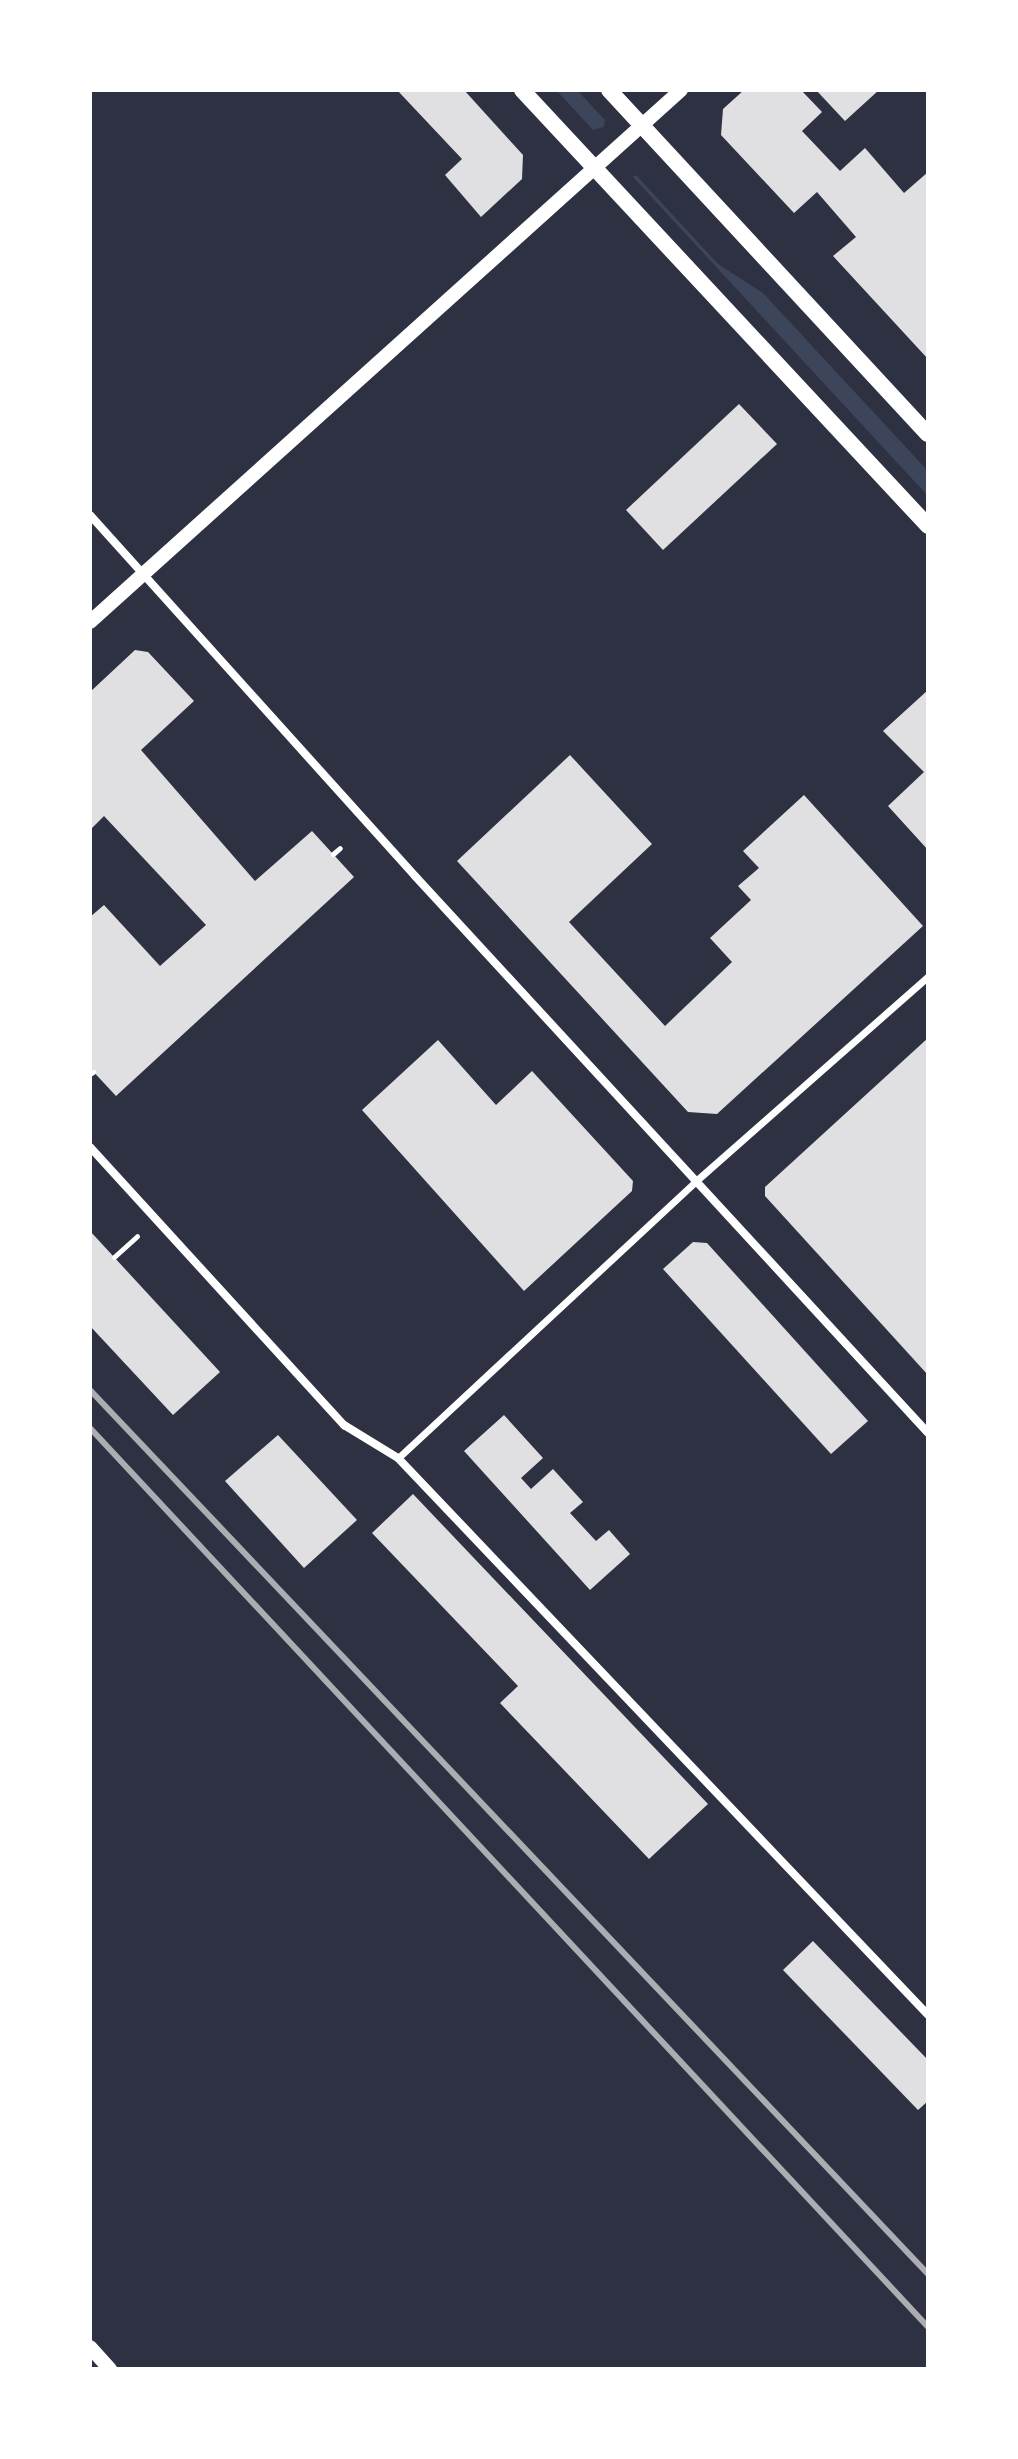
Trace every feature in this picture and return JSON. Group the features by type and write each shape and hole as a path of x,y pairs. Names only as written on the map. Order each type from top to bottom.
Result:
{"main road":[{"path":"522,90 928,526"},
{"path":"609,90 928,434"}],"street":[{"path":"90,622 146,575 681,90"},
{"path":"90,515 405,864 928,1433"},
{"path":"398,1458 697,1180 928,976"},
{"path":"90,1147 344,1425 398,1458 928,2015"},
{"path":"90,2347 110,2369"}],"path":[{"path":"333,854 340,848"},
{"path":"114,1257 156,1219"}],"shaded area":[{"path":"556,90 577,90 605,120 604,127 593,130"},
{"path":"636,175 718,264 763,293 928,471 928,496 633,177"}],"building":[{"path":"397,90 464,90 523,155 522,179 481,217 445,175 462,159"},
{"path":"744,90 801,90 822,112 802,131 840,171 865,148 904,193 928,172 928,359 833,256 856,237 817,192 794,213 721,135 723,109"},
{"path":"816,90 879,90 845,121"},
{"path":"739,404 777,444 663,550 626,510"},
{"path":"135,650 148,652 194,701 141,750 255,881 312,831 354,877 116,1096 90,1068 90,917 104,905 160,966 206,925 104,816 90,830 90,692"},
{"path":"928,690 928,850 888,806 924,772 883,731"},
{"path":"570,755 652,844 569,922 665,1026 732,962 710,938 751,900 738,886 759,868 743,851 804,795 923,926 717,1114 688,1112 457,861"},
{"path":"928,1038 928,1375 765,1196 765,1187"},
{"path":"438,1040 496,1105 532,1071 633,1181 632,1191 524,1291 362,1110"},
{"path":"90,1231 220,1372 173,1415 90,1326"},
{"path":"693,1242 707,1243 868,1421 831,1454 663,1269"},
{"path":"504,1415 543,1458 521,1478 531,1489 553,1469 583,1502 570,1513 596,1541 609,1530 630,1554 590,1590 464,1451"},
{"path":"278,1435 357,1520 304,1568 225,1481"},
{"path":"413,1494 708,1804 649,1859 500,1703 518,1686 372,1533"},
{"path":"813,1941 928,2060 928,2101 918,2110 783,1970"}],"railway":[{"path":"90,1390 928,2274"},
{"path":"90,1428 928,2327"}]}
